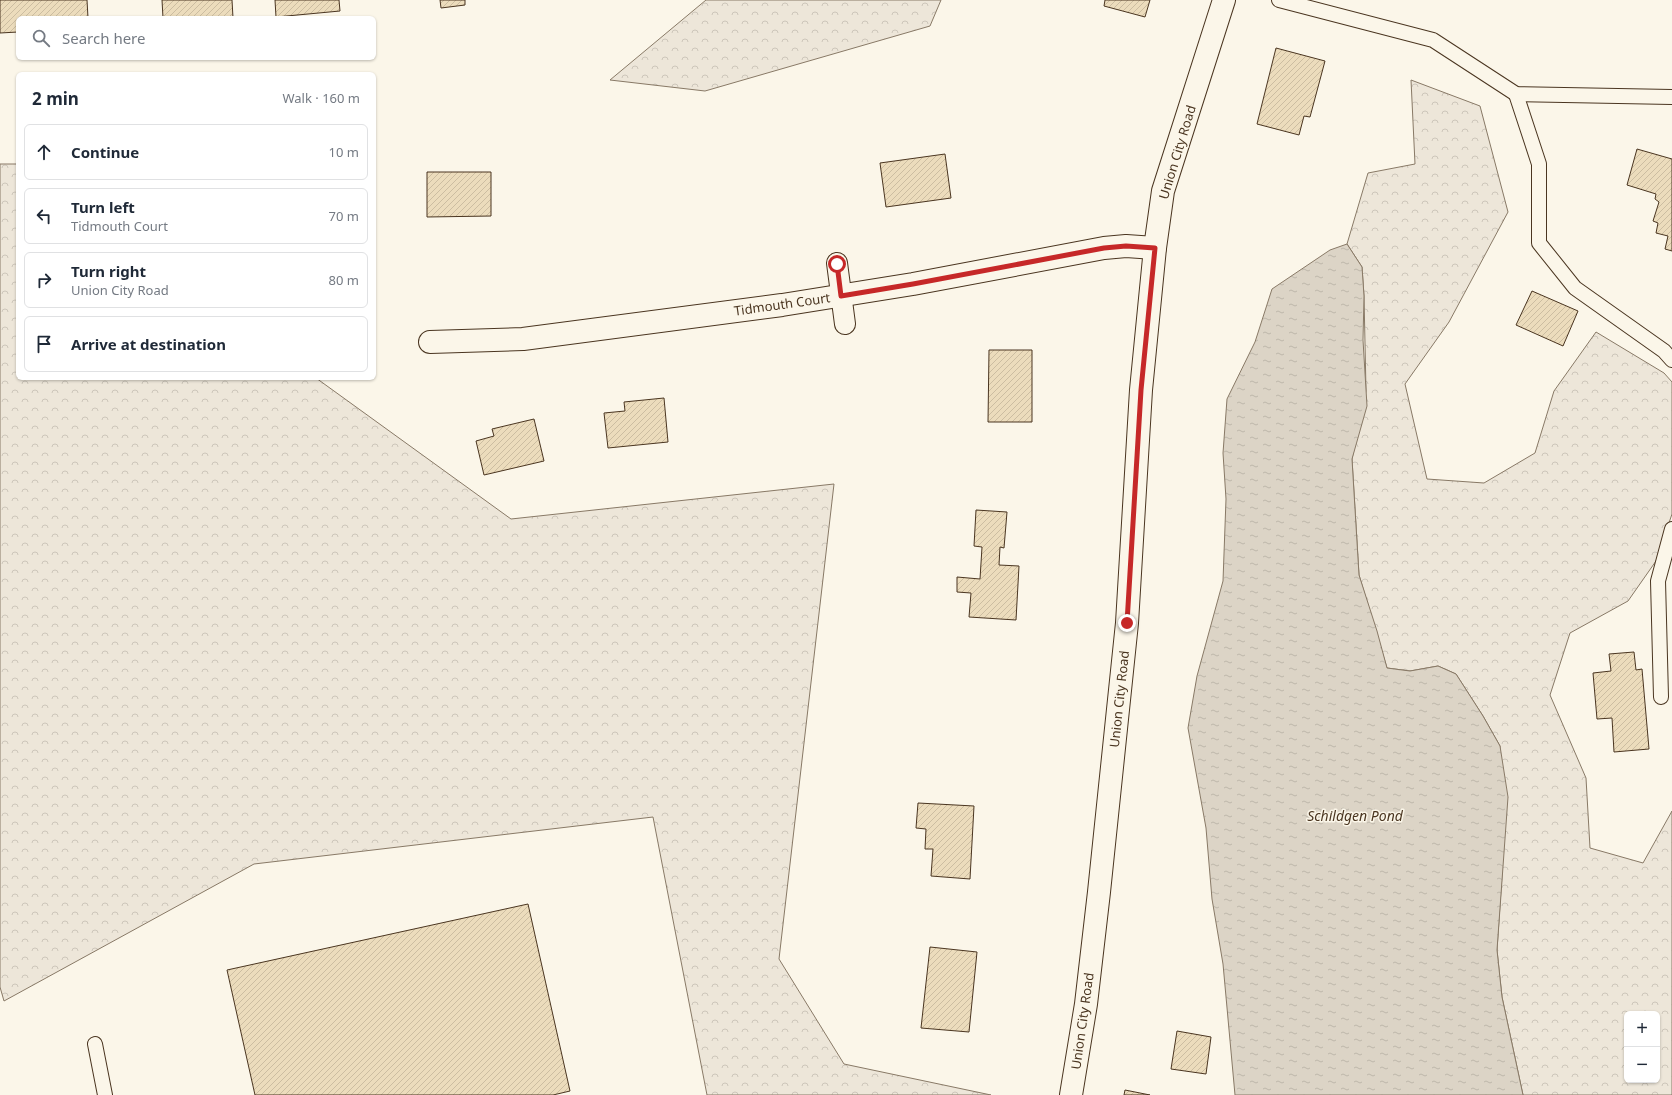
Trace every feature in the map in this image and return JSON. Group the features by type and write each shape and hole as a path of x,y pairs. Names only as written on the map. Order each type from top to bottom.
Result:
{"main road":[{"name":"Union City Road","path":"1071,1095 1086,1004 1127,623 1141,390 1155,248 1163,191 1224,0"},
{"name":"Tidmouth Court","path":"430,342 523,339 841,296 1104,248 1126,246 1155,248"}],"street":[{"path":"837,264 845,324"}],"lane":[{"path":"1279,0 1433,40 1516,94 1672,97"},
{"path":"1516,94 1539,164 1539,243 1575,288 1664,351 1672,360"},
{"path":"1661,697 1658,581 1672,529"},
{"path":"95,1044 104,1095"}],"green space":[{"path":"706,0 941,0 930,26 705,91 610,80"},
{"path":"1411,80 1480,106 1508,212 1449,322 1405,384 1427,479 1484,483 1535,453 1554,391 1596,332 1664,373 1672,382 1672,514 1656,561 1628,601 1570,633 1550,695 1586,778 1590,848 1643,863 1672,811 1672,1095 1523,1095 1502,997 1497,950 1502,875 1500,746 1456,674 1438,666 1410,671 1387,668 1359,575 1352,459 1366,391 1364,296 1362,267 1347,244 1368,173 1415,164"},
{"path":"0,164 16,164 16,380 319,380 511,519 834,484 779,959 844,1064 991,1095 707,1095 653,817 254,864 4,1001 0,987"}],"water":[{"name":"Schildgen Pond","path":"1347,244 1362,267 1364,296 1363,340 1367,406 1352,459 1359,575 1387,668 1410,671 1438,666 1456,674 1500,746 1508,797 1497,950 1502,997 1523,1095 1235,1095 1223,964 1212,899 1206,828 1188,728 1197,676 1223,581 1226,499 1223,453 1227,399 1255,342 1272,289 1330,250"}],"building":[{"path":"0,0 87,0 88,16 16,16 16,32 0,33"},
{"path":"162,0 232,0 233,16 163,16"},
{"path":"275,0 339,0 340,11 276,16"},
{"path":"440,0 465,0 465,5 441,8"},
{"path":"1105,0 1150,0 1145,17 1104,6"},
{"path":"1276,48 1325,61 1310,117 1304,116 1299,135 1257,124"},
{"path":"1637,149 1672,159 1672,251 1665,249 1668,236 1656,233 1658,223 1653,221 1659,202 1655,199 1656,194 1627,185"},
{"path":"945,154 951,198 886,207 880,163"},
{"path":"427,172 491,172 491,216 427,217"},
{"path":"1532,291 1578,311 1563,346 1516,325"},
{"path":"989,350 1032,350 1032,422 988,422"},
{"path":"664,398 668,442 608,448 604,413 625,411 624,402"},
{"path":"534,419 544,461 484,475 476,441 494,436 492,429"},
{"path":"976,510 1007,512 1004,548 1000,547 999,565 1019,566 1016,620 969,617 971,593 957,592 957,577 980,579 982,547 974,546"},
{"path":"1634,652 1636,670 1642,669 1649,749 1614,752 1612,718 1597,719 1593,673 1611,671 1609,654"},
{"path":"918,803 974,806 970,879 931,876 933,849 925,849 926,829 916,828"},
{"path":"528,904 570,1091 553,1095 255,1095 227,970"},
{"path":"930,947 977,952 969,1032 921,1028"},
{"path":"1177,1031 1211,1037 1206,1074 1171,1069"},
{"path":"1125,1090 1150,1095 1124,1095"}],"route":[{"path":"837,264 841,296 1104,248 1126,246 1155,248 1141,390 1133,545 1127,623"}]}
